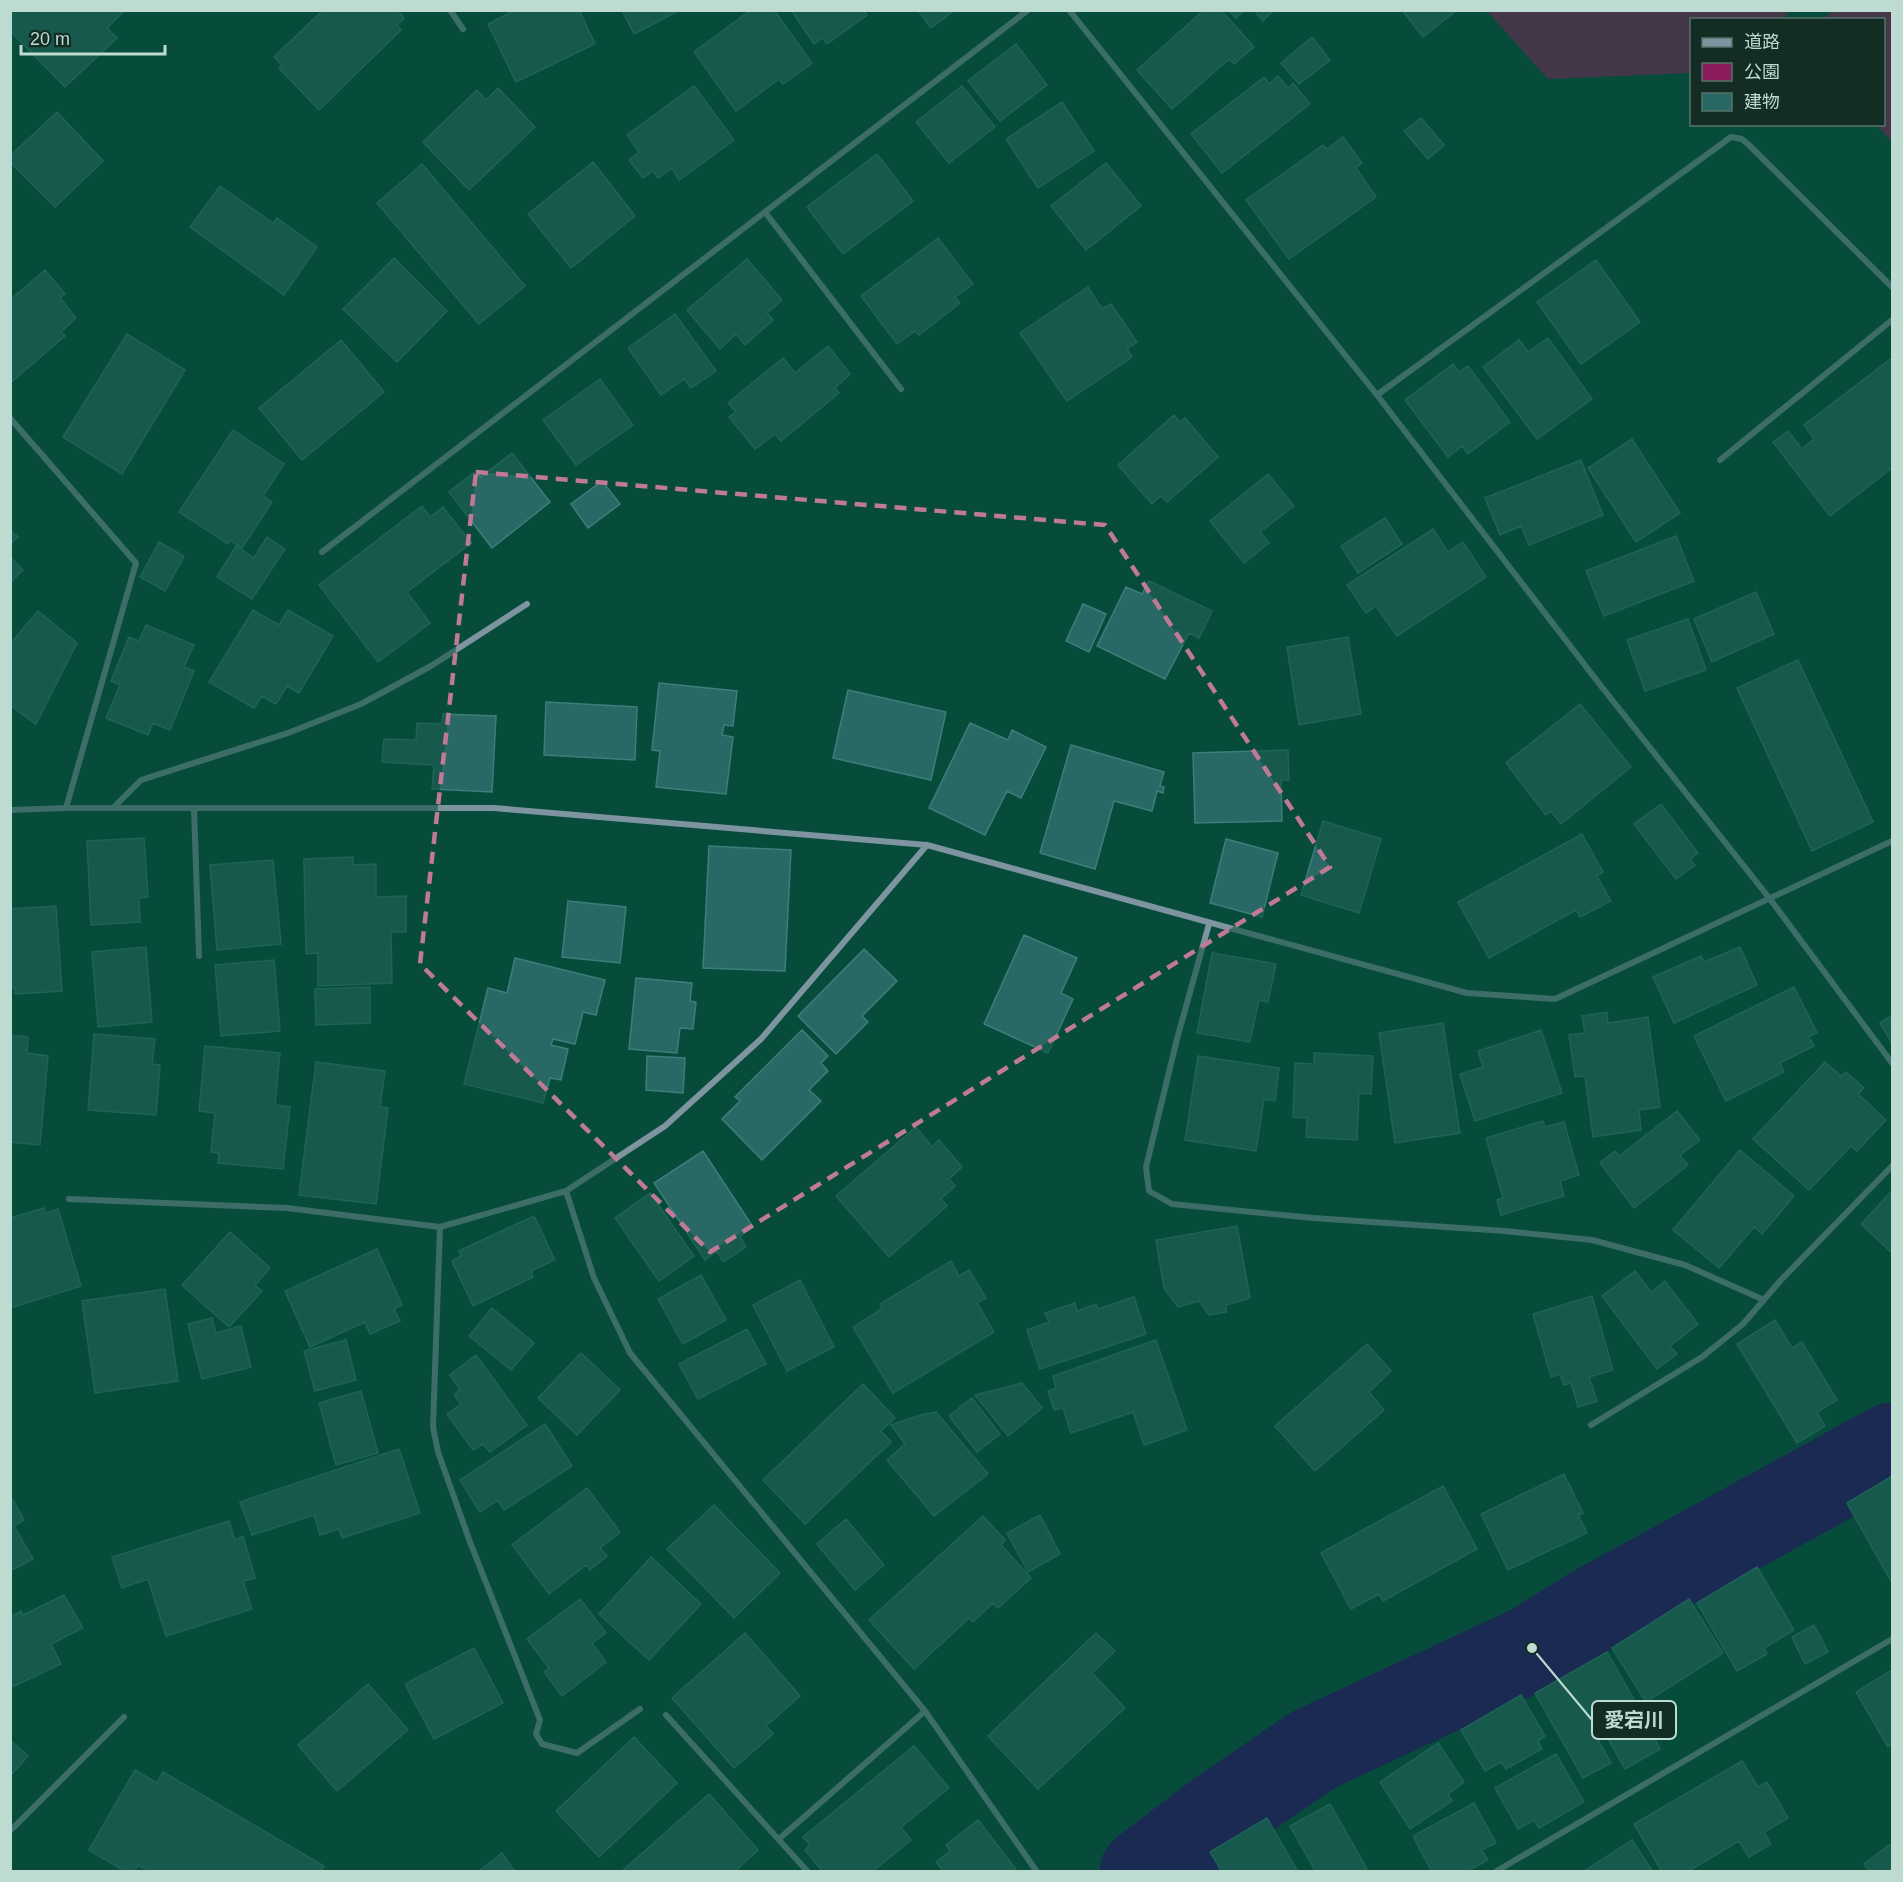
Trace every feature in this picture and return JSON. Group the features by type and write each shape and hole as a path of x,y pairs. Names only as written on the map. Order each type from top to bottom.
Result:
{"street":[{"path":"450,10 463,29"},
{"path":"322,552 1028,10"},
{"path":"1069,10 1377,395 1601,686 1770,898 1893,1063"},
{"path":"1377,395 1731,137 1742,139 1750,146 1891,283"},
{"path":"765,212 901,389"},
{"path":"1720,460 1893,320"},
{"path":"10,418 136,563 66,808"},
{"path":"113,808 141,780 288,733 361,704 431,666 527,604"},
{"path":"10,810 194,807 494,808 927,845 1467,993 1555,999 1893,841"},
{"path":"194,807 199,956"},
{"path":"69,1199 287,1208 440,1227 566,1191 665,1126 760,1039 927,845"},
{"path":"1209,924 1177,1039 1146,1167 1149,1191 1172,1204 1313,1218 1505,1231 1592,1240 1685,1264 1764,1300"},
{"path":"1591,1425 1702,1357 1743,1324 1781,1280 1893,1166"},
{"path":"566,1191 594,1278 630,1353 925,1711 1037,1872"},
{"path":"440,1227 433,1427 438,1452 470,1542 540,1720 537,1734 542,1744 577,1753 640,1709"},
{"path":"1495,1872 1893,1639"},
{"path":"779,1839 925,1711"},
{"path":"666,1715 808,1872"},
{"path":"10,1831 124,1717"}],"highlighted area":[{"path":"476,472 1105,525 1330,867 710,1252 420,964"}],"green space":[{"path":"1487,11 1791,11 1783,18 1690,18 1690,73 1548,79"},
{"path":"1832,11 1892,11 1892,141 1877,126 1885,126 1885,18 1824,18"}],"building":[{"path":"10,10 125,10 107,28 117,38 65,87 10,31"},
{"path":"323,10 397,10 404,18 397,25 401,30 319,110 279,68 282,65 274,57"},
{"path":"515,10 579,10 595,44 516,82 488,24"},
{"path":"622,10 680,10 634,34"},
{"path":"751,10 774,10 812,63 783,84 779,79 736,111 694,52"},
{"path":"791,10 863,10 867,15 827,44 823,38 814,44"},
{"path":"918,10 955,10 931,28"},
{"path":"1204,10 1221,10 1254,47 1234,64 1229,59 1172,109 1137,70"},
{"path":"1228,10 1244,10 1236,18"},
{"path":"1254,10 1274,10 1263,21"},
{"path":"1402,10 1457,10 1423,37"},
{"path":"1312,37 1330,60 1299,84 1281,63"},
{"path":"1016,44 1047,85 1000,121 968,81"},
{"path":"1278,76 1288,88 1293,83 1310,104 1222,173 1191,134 1264,77 1269,84"},
{"path":"694,86 734,140 679,180 672,168 658,178 653,171 643,178 629,160 639,152 627,135"},
{"path":"962,86 995,127 949,163 916,122"},
{"path":"498,88 535,127 469,190 423,142 477,90 486,100"},
{"path":"1062,102 1094,151 1038,188 1006,139"},
{"path":"57,112 103,161 55,207 10,162 10,156"},
{"path":"1421,118 1444,145 1428,159 1404,131"},
{"path":"1343,137 1362,163 1356,168 1376,197 1289,259 1246,200 1323,145 1327,149"},
{"path":"877,154 913,201 843,254 807,207"},
{"path":"593,162 635,216 571,268 528,214"},
{"path":"1106,163 1141,206 1086,250 1051,206"},
{"path":"422,164 525,286 479,324 377,203"},
{"path":"220,186 273,223 277,218 317,247 284,295 190,227"},
{"path":"938,238 973,284 955,297 960,303 919,335 915,331 897,344 861,296"},
{"path":"394,258 447,311 397,362 343,309"},
{"path":"747,259 782,300 767,313 773,320 745,345 736,334 720,349 687,310"},
{"path":"1596,260 1640,322 1581,364 1537,302"},
{"path":"45,270 65,294 60,298 76,318 61,332 65,336 10,383 10,300"},
{"path":"1088,287 1102,309 1111,304 1137,342 1127,349 1132,357 1067,401 1020,333"},
{"path":"675,314 716,371 691,388 684,379 661,395 628,348"},
{"path":"127,334 185,370 122,474 63,437"},
{"path":"1548,338 1592,399 1537,439 1483,367 1519,340 1528,352"},
{"path":"341,340 384,392 302,460 259,408"},
{"path":"828,346 850,374 835,388 839,393 781,441 775,434 755,449 729,417 736,412 728,403 783,358 795,373"},
{"path":"1892,358 1892,468 1830,516 1773,442 1788,431 1802,449 1814,439 1804,425"},
{"path":"1453,364 1459,372 1468,366 1510,422 1468,454 1462,446 1448,457 1405,400"},
{"path":"600,379 633,425 576,465 543,420"},
{"path":"1174,415 1180,422 1185,418 1218,457 1167,502 1161,496 1152,504 1118,465"},
{"path":"233,430 284,464 263,496 272,502 242,548 230,540 228,544 179,512"},
{"path":"1632,439 1680,513 1636,542 1588,468"},
{"path":"512,453 550,502 492,548 449,492 476,471 481,477"},
{"path":"1581,460 1603,515 1529,545 1521,526 1500,535 1485,498"},
{"path":"1268,474 1294,506 1260,532 1269,543 1244,563 1210,521"},
{"path":"602,481 620,504 588,528 571,504"},
{"path":"422,506 430,517 443,507 471,543 407,592 430,623 378,662 319,585"},
{"path":"1385,518 1402,544 1358,573 1341,546"},
{"path":"1433,529 1448,552 1463,542 1486,577 1397,636 1376,606 1366,613 1347,585"},
{"path":"10,530 18,537 10,544"},
{"path":"1676,536 1694,581 1604,616 1586,571"},
{"path":"267,537 285,549 252,599 217,577 236,546 254,558"},
{"path":"159,542 184,556 165,591 140,577"},
{"path":"10,557 23,570 10,583"},
{"path":"1149,581 1212,611 1199,638 1189,633 1165,679 1097,646 1126,587 1142,594"},
{"path":"1756,592 1774,634 1712,662 1694,619"},
{"path":"1083,604 1106,614 1089,652 1066,641"},
{"path":"253,610 279,625 288,610 333,636 299,693 287,686 276,704 262,696 254,708 209,682"},
{"path":"38,611 77,643 36,724 10,705 10,644"},
{"path":"1688,619 1706,670 1645,691 1627,640"},
{"path":"146,625 194,645 184,667 194,671 170,730 153,723 148,735 106,718 120,685 111,681 129,637 139,641"},
{"path":"1348,637 1361,714 1299,725 1287,647"},
{"path":"1798,660 1873,822 1812,851 1737,688"},
{"path":"659,683 737,691 733,726 724,725 722,735 733,737 726,794 656,787 660,751 652,750"},
{"path":"848,690 946,712 931,780 833,758"},
{"path":"546,702 637,707 635,760 544,755"},
{"path":"1580,704 1631,767 1561,824 1551,811 1546,815 1506,763"},
{"path":"443,714 496,716 492,792 432,789 434,765 382,762 384,739 416,740 417,723 442,724"},
{"path":"970,723 1008,740 1012,730 1046,747 1021,798 1007,791 985,835 929,808"},
{"path":"1071,745 1164,772 1160,786 1164,787 1163,793 1157,791 1152,811 1114,801 1095,869 1040,853"},
{"path":"1288,750 1289,780 1281,780 1282,821 1195,823 1193,753"},
{"path":"1661,804 1698,853 1690,859 1695,865 1676,879 1634,824"},
{"path":"1323,821 1381,839 1359,913 1301,895"},
{"path":"1582,834 1603,872 1597,876 1611,901 1580,917 1576,910 1489,958 1458,902"},
{"path":"144,838 148,897 139,898 140,922 91,925 87,841"},
{"path":"1226,839 1278,853 1262,917 1210,903"},
{"path":"709,846 791,850 785,971 703,968"},
{"path":"353,857 353,865 376,864 376,897 406,896 406,932 391,932 392,983 318,986 318,953 306,954 304,859"},
{"path":"273,860 281,944 217,950 210,865"},
{"path":"568,901 626,907 620,963 562,957"},
{"path":"56,906 62,991 15,994 15,988 10,988 10,909"},
{"path":"1024,935 1077,958 1061,993 1073,999 1048,1053 984,1024"},
{"path":"146,947 152,1022 98,1027 92,952"},
{"path":"1740,947 1757,985 1674,1023 1653,977 1701,956 1704,962"},
{"path":"864,949 897,981 862,1016 868,1022 836,1054 798,1016"},
{"path":"1212,953 1276,964 1268,1002 1259,1000 1250,1042 1197,1033"},
{"path":"515,958 605,980 596,1015 583,1012 575,1044 553,1039 551,1045 568,1049 561,1080 550,1078 543,1103 464,1084 488,988 507,993"},
{"path":"274,960 280,1031 221,1036 215,965"},
{"path":"636,978 692,983 690,1001 696,1002 693,1029 680,1028 677,1053 629,1049"},
{"path":"370,987 370,1023 316,1025 315,989"},
{"path":"1794,987 1817,1033 1809,1036 1814,1046 1780,1063 1784,1072 1726,1101 1694,1036"},
{"path":"1607,1012 1608,1023 1648,1017 1660,1107 1639,1110 1641,1130 1593,1137 1585,1076 1575,1077 1569,1035 1585,1033 1582,1016"},
{"path":"1892,1015 1892,1043 1880,1023"},
{"path":"1443,1023 1460,1133 1395,1143 1379,1033"},
{"path":"802,1030 828,1056 821,1063 828,1071 809,1090 821,1101 762,1160 722,1119 740,1101 735,1097"},
{"path":"1541,1030 1562,1093 1475,1121 1460,1074 1483,1067 1478,1051"},
{"path":"94,1034 155,1039 152,1064 160,1065 156,1115 88,1110"},
{"path":"10,1035 28,1037 27,1053 48,1056 40,1145 10,1142"},
{"path":"205,1046 280,1053 275,1105 290,1107 283,1169 218,1163 219,1153 211,1152 215,1113 199,1111"},
{"path":"1314,1053 1373,1056 1371,1094 1359,1093 1357,1140 1306,1137 1307,1118 1293,1117 1295,1063 1314,1064"},
{"path":"647,1056 685,1058 683,1093 646,1090"},
{"path":"1198,1056 1279,1068 1275,1101 1264,1099 1256,1151 1185,1140"},
{"path":"316,1062 385,1071 380,1107 388,1108 376,1204 299,1195"},
{"path":"1825,1062 1841,1076 1846,1072 1864,1088 1858,1094 1886,1120 1857,1151 1851,1146 1809,1190 1753,1139"},
{"path":"1677,1111 1700,1140 1680,1155 1688,1165 1634,1208 1600,1163 1615,1151 1619,1156"},
{"path":"1543,1121 1545,1127 1564,1122 1579,1175 1560,1181 1564,1196 1501,1215 1497,1200 1503,1198 1486,1138"},
{"path":"916,1127 932,1147 939,1140 962,1167 949,1179 955,1186 941,1199 947,1206 889,1257 836,1196"},
{"path":"1740,1150 1794,1196 1762,1234 1754,1227 1719,1268 1673,1230"},
{"path":"703,1151 753,1227 740,1236 746,1247 723,1262 717,1251 705,1260 654,1183"},
{"path":"1892,1191 1892,1253 1861,1224"},
{"path":"650,1193 694,1256 659,1281 615,1218"},
{"path":"44,1208 46,1213 58,1209 81,1286 10,1308 10,1218"},
{"path":"534,1216 555,1260 531,1271 533,1277 473,1306 452,1261 461,1256 459,1251"},
{"path":"1237,1226 1250,1298 1226,1305 1226,1312 1209,1315 1199,1301 1178,1307 1164,1288 1156,1240"},
{"path":"230,1232 270,1268 255,1285 262,1291 229,1327 182,1285"},
{"path":"377,1249 402,1305 394,1309 400,1321 370,1334 365,1322 310,1347 285,1291"},
{"path":"951,1261 959,1276 969,1270 986,1298 977,1303 994,1332 893,1393 853,1327 882,1309 880,1304"},
{"path":"1635,1271 1651,1292 1665,1281 1698,1324 1670,1346 1677,1354 1657,1369 1602,1296"},
{"path":"701,1275 726,1320 683,1344 658,1299"},
{"path":"800,1280 834,1347 787,1371 753,1305"},
{"path":"165,1289 178,1381 95,1393 82,1301"},
{"path":"1592,1296 1613,1370 1589,1377 1597,1401 1578,1407 1571,1383 1564,1385 1560,1374 1551,1377 1533,1314"},
{"path":"1134,1297 1146,1334 1040,1369 1027,1330 1049,1322 1045,1313 1075,1303 1077,1311 1096,1304 1098,1309"},
{"path":"492,1308 534,1343 511,1370 469,1336"},
{"path":"212,1318 216,1333 241,1326 251,1367 202,1379 188,1324"},
{"path":"1775,1320 1792,1348 1802,1342 1837,1400 1817,1412 1825,1426 1797,1443 1737,1344"},
{"path":"747,1329 766,1364 698,1399 679,1364"},
{"path":"346,1340 356,1380 315,1391 304,1351"},
{"path":"1156,1340 1187,1430 1144,1445 1133,1412 1071,1433 1063,1408 1054,1410 1048,1391 1056,1388 1053,1376"},
{"path":"1367,1344 1391,1371 1369,1392 1384,1410 1315,1471 1275,1426"},
{"path":"581,1353 620,1390 577,1435 538,1398"},
{"path":"476,1355 527,1425 490,1452 483,1444 473,1450 447,1414 461,1404 454,1395 460,1389 450,1375"},
{"path":"1022,1383 1042,1408 1008,1436 975,1395"},
{"path":"863,1384 895,1418 881,1431 891,1442 805,1524 763,1480"},
{"path":"361,1391 378,1453 336,1465 319,1403"},
{"path":"972,1398 1000,1434 977,1452 949,1416"},
{"path":"936,1412 988,1474 934,1516 887,1460 905,1444 891,1425"},
{"path":"545,1424 572,1466 504,1510 498,1500 480,1512 460,1480"},
{"path":"399,1449 420,1513 342,1538 339,1529 320,1535 314,1515 252,1535 240,1502"},
{"path":"1564,1474 1583,1513 1578,1515 1587,1533 1508,1570 1481,1514"},
{"path":"1892,1476 1892,1580 1891,1581 1847,1503"},
{"path":"1443,1486 1477,1549 1383,1601 1379,1594 1351,1609 1321,1553"},
{"path":"587,1488 620,1532 600,1548 607,1556 590,1570 586,1565 549,1594 512,1545"},
{"path":"13,1500 24,1520 14,1526 33,1559 10,1571 10,1502"},
{"path":"714,1505 780,1573 734,1618 667,1549"},
{"path":"1040,1515 1060,1554 1028,1572 1007,1533"},
{"path":"983,1516 1005,1540 1001,1545 1031,1578 998,1608 993,1603 973,1622 969,1618 914,1669 869,1620"},
{"path":"846,1519 884,1565 855,1590 817,1544"},
{"path":"229,1521 235,1540 243,1536 255,1578 243,1581 252,1609 166,1636 148,1579 122,1588 112,1557"},
{"path":"651,1557 701,1604 649,1660 599,1614"},
{"path":"1757,1567 1794,1630 1764,1648 1767,1654 1737,1671 1697,1603"},
{"path":"64,1595 83,1628 51,1644 61,1664 10,1688 10,1617 21,1611 23,1615"},
{"path":"580,1599 606,1633 592,1643 606,1662 562,1696 544,1672 549,1668 527,1639"},
{"path":"1689,1599 1723,1653 1646,1702 1612,1648"},
{"path":"1814,1625 1828,1652 1805,1664 1792,1637"},
{"path":"745,1633 800,1696 766,1726 773,1734 734,1768 672,1698"},
{"path":"1096,1633 1115,1651 1092,1673 1125,1708 1038,1789 988,1736"},
{"path":"474,1648 503,1703 434,1739 405,1684"},
{"path":"1607,1652 1636,1703 1620,1713 1626,1722 1597,1738 1611,1763 1583,1778 1535,1693"},
{"path":"1892,1670 1892,1744 1888,1747 1856,1692"},
{"path":"368,1684 408,1730 337,1791 298,1745"},
{"path":"1521,1695 1545,1736 1538,1741 1542,1749 1506,1769 1501,1762 1485,1771 1461,1730"},
{"path":"1643,1717 1660,1749 1625,1769 1607,1737"},
{"path":"634,1737 677,1783 599,1857 556,1811"},
{"path":"10,1740 28,1756 10,1776"},
{"path":"1438,1743 1464,1782 1448,1794 1452,1801 1410,1829 1380,1782"},
{"path":"914,1746 949,1788 901,1827 911,1840 872,1872 823,1872 805,1850 810,1845 803,1837"},
{"path":"1556,1754 1584,1802 1539,1828 1534,1820 1518,1829 1495,1788"},
{"path":"1742,1761 1758,1787 1767,1782 1788,1818 1764,1832 1771,1844 1749,1857 1739,1841 1687,1872 1662,1872 1634,1824"},
{"path":"135,1770 157,1783 163,1772 324,1866 321,1872 149,1872 138,1865 134,1872 126,1872 89,1850"},
{"path":"709,1794 758,1850 734,1872 621,1872"},
{"path":"1474,1803 1496,1843 1481,1850 1488,1860 1466,1872 1432,1872 1413,1836"},
{"path":"1330,1804 1367,1869 1362,1872 1316,1872 1290,1826"},
{"path":"1267,1818 1298,1872 1222,1872 1210,1852"},
{"path":"978,1820 1018,1872 944,1872 936,1862 950,1851 946,1845"},
{"path":"1632,1840 1653,1872 1583,1872"},
{"path":"1892,1843 1892,1872 1870,1872 1864,1864"},
{"path":"502,1853 515,1872 478,1872"}],"waterway":[{"path":"1143,1872 1218,1815 1313,1750 1532,1648 1591,1611 1892,1446"}],"place":[{"name":"愛宕川","path":"1532,1648"}]}
